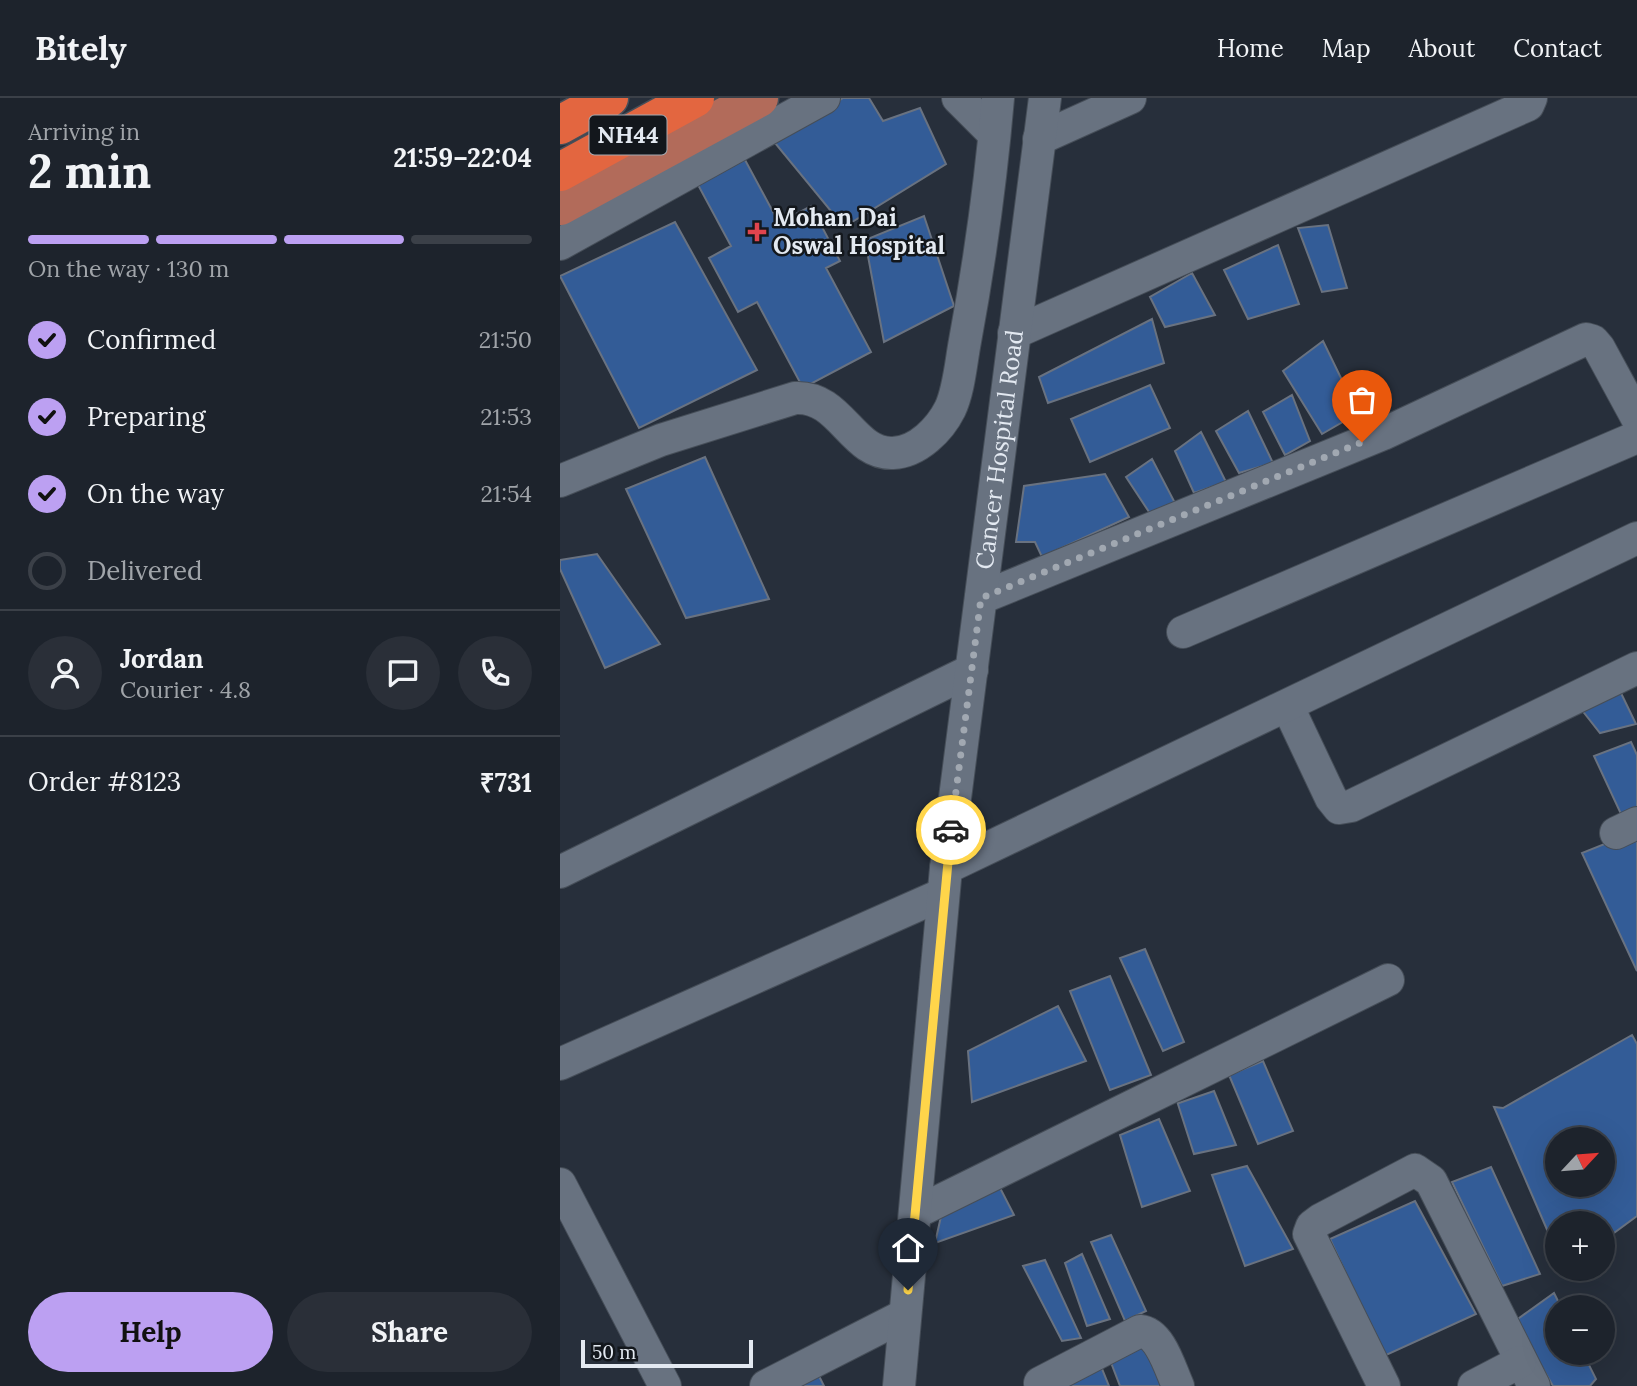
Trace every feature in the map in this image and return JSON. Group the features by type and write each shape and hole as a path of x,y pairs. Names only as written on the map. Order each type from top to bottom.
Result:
{"highway":[{"name":"NH44","path":"560,125 609,98"},
{"name":"NH44","path":"560,172 695,98"}],"main road":[{"path":"560,206 759,98"}],"street":[{"path":"560,244 824,98"},
{"path":"958,98 994,134"},
{"path":"560,481 661,440 795,398 810,397 834,411 855,435 872,447 893,453 919,444 937,429 951,406 982,251 998,98"},
{"name":"Cancer Hospital Road","path":"899,1386 944,881 1045,98"},
{"path":"1039,139 1130,98"},
{"path":"1014,333 1528,105 1531,98"},
{"path":"981,598 1373,438 1586,339 1593,341 1599,348 1637,418"},
{"path":"1184,632 1637,437"},
{"path":"560,1064 944,881 1288,707 1637,538"},
{"path":"1288,707 1331,798 1339,808 1351,806 1637,668"},
{"path":"560,872 972,670"},
{"path":"915,1213 1388,980"},
{"path":"1384,1386 1309,1234 1312,1226 1320,1220 1415,1170 1432,1181 1527,1374 1474,1386"},
{"path":"560,1184 665,1386"},
{"path":"766,1386 905,1315"},
{"path":"1038,1385 1140,1331 1148,1332 1156,1340 1178,1386"}],"building":[{"path":"843,98 869,98 883,121 920,108 946,164 844,227 775,143"},
{"path":"744,158 779,223 811,206 840,261 826,268 871,352 803,388 757,302 738,312 709,258 731,246 697,183"},
{"path":"924,216 954,306 884,342 865,240"},
{"path":"675,222 757,370 639,428 560,276"},
{"path":"1328,225 1347,288 1322,292 1298,228"},
{"path":"1278,245 1299,304 1248,319 1224,270"},
{"path":"1192,273 1215,315 1165,327 1150,297"},
{"path":"1152,319 1164,363 1048,403 1039,377"},
{"path":"1323,341 1358,413 1322,434 1283,371"},
{"path":"1150,385 1170,428 1090,462 1071,419"},
{"path":"1292,395 1310,441 1285,455 1263,412"},
{"path":"1248,411 1273,463 1239,473 1216,431"},
{"path":"1201,432 1226,482 1194,493 1175,451"},
{"path":"705,457 769,599 686,618 626,489"},
{"path":"1152,459 1175,503 1151,515 1126,477"},
{"path":"1105,474 1129,517 1042,557 1035,542 1016,542 1024,486"},
{"path":"597,554 660,644 605,668 560,569 560,560"},
{"path":"1620,691 1636,724 1600,733 1581,709"},
{"path":"1631,742 1637,755 1637,807 1621,814 1594,756"},
{"path":"1637,831 1637,971 1582,853"},
{"path":"1145,949 1184,1042 1163,1051 1120,958"},
{"path":"1110,976 1151,1075 1110,1090 1070,991"},
{"path":"1058,1006 1086,1061 972,1102 968,1051"},
{"path":"1632,1035 1637,1044 1637,1216 1615,1232 1615,1211 1545,1211 1545,1225 1494,1107 1503,1108"},
{"path":"1263,1061 1293,1131 1258,1144 1229,1075"},
{"path":"1214,1091 1236,1145 1194,1154 1176,1098 1179,1103"},
{"path":"1159,1119 1190,1191 1142,1207 1120,1135"},
{"path":"1247,1166 1293,1249 1245,1266 1212,1175"},
{"path":"1491,1167 1540,1274 1502,1286 1452,1182"},
{"path":"997,1182 1014,1215 935,1243 942,1212"},
{"path":"1415,1201 1476,1314 1384,1356 1330,1239"},
{"path":"1111,1235 1146,1311 1125,1321 1091,1242"},
{"path":"1082,1254 1110,1319 1087,1326 1065,1263"},
{"path":"1045,1260 1081,1338 1062,1341 1023,1266"},
{"path":"1545,1299 1545,1365 1589,1365 1596,1379 1590,1386 1553,1386 1515,1321"},
{"path":"1142,1341 1162,1386 1120,1386 1110,1360"},
{"path":"1098,1359 1109,1386 1055,1386"},
{"path":"819,1376 824,1386 793,1386"}],"way so far":[{"path":"951,830 981,598 1362,442"}],"place":[{"name":"Mohan Dai Oswal Hospital","path":"757,232"}],"route":[{"path":"908,1290 951,830"}]}
